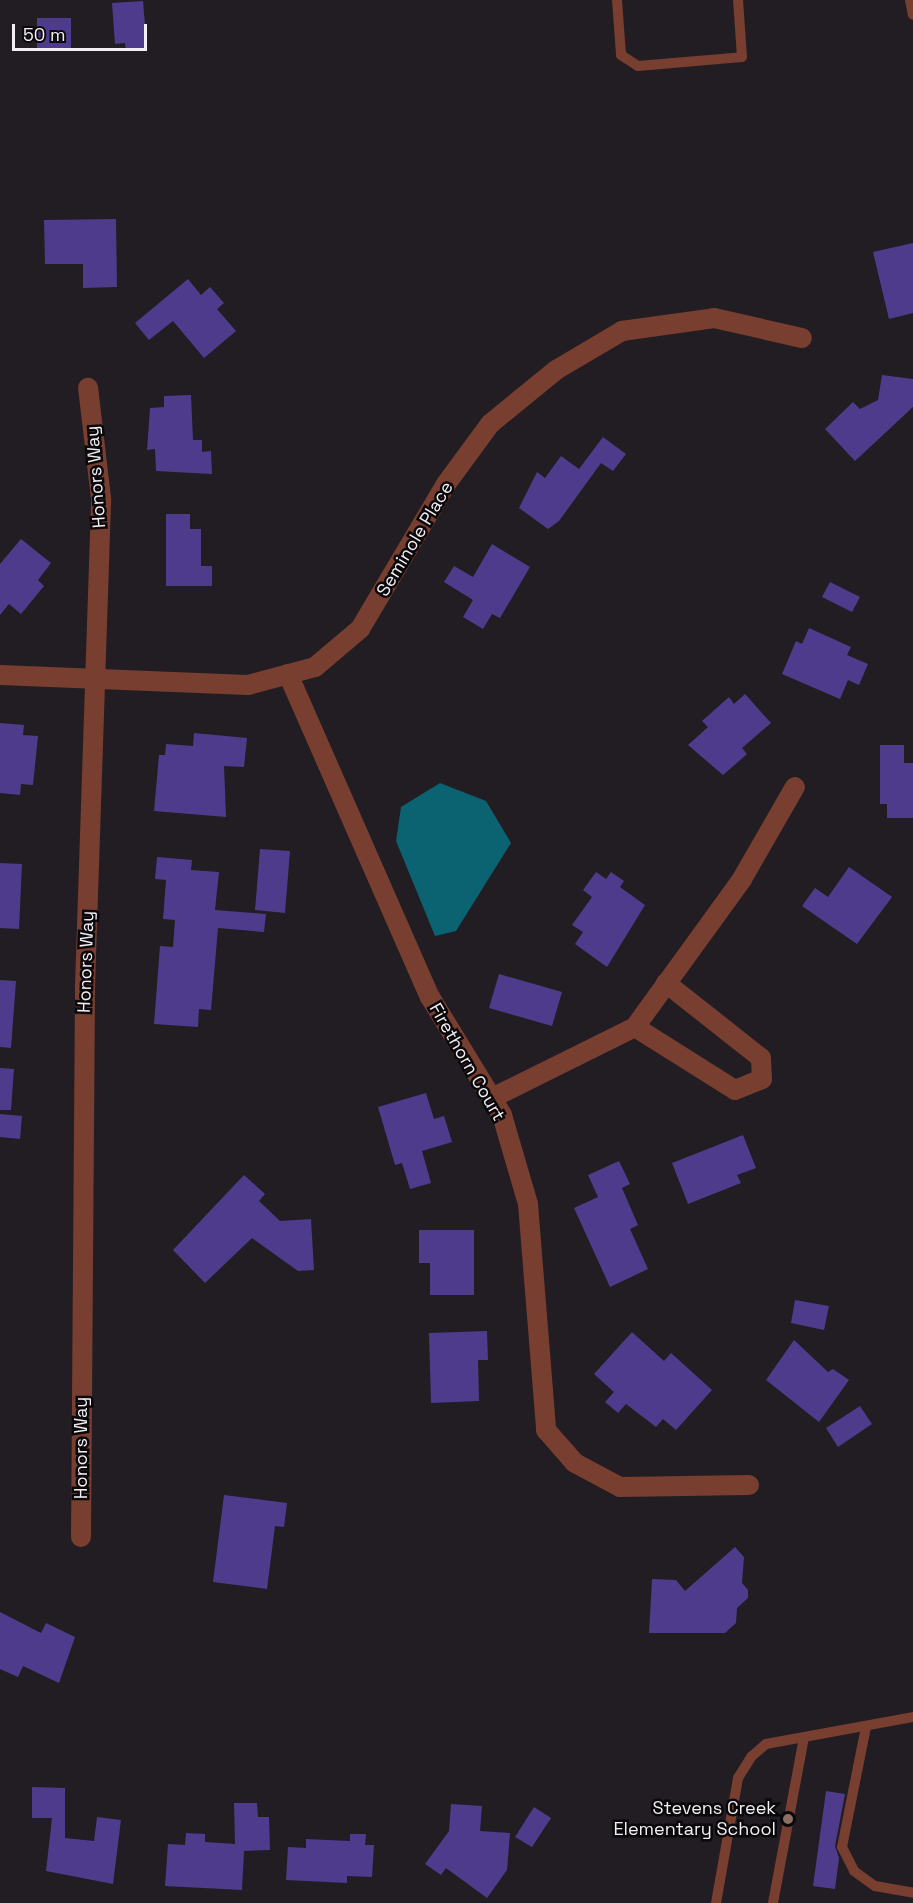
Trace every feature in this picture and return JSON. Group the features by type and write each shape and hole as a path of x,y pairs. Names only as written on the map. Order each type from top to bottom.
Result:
{"street":[{"name":"Seminole Place","path":"0,675 248,685 315,667 360,630 446,484 490,424 556,370 622,331 714,318 802,338"},
{"name":"Honors Way","path":"81,1537 85,986 97,679 101,498 88,388"},
{"name":"Firethorn Court","path":"288,674 430,996 502,1115 528,1204 546,1430 575,1463 620,1487 749,1485"},
{"path":"492,1098 635,1028 742,879 795,787"},
{"path":"635,1028 735,1090 762,1079 761,1058 666,983"}],"lane":[{"path":"617,0 621,55 638,66 742,57 738,0"},
{"path":"910,0 913,15"},
{"path":"716,1903 738,1778 766,1744 913,1717"},
{"path":"891,1721 913,1722"},
{"path":"866,1727 842,1847 854,1871 875,1886 913,1893"},
{"path":"773,1903 804,1738"}],"water":[{"path":"440,783 486,801 511,843 456,931 435,936 396,841 401,807"}],"building":[{"path":"143,1 147,49 126,51 125,43 115,44 112,3"},
{"path":"37,18 71,18 71,49 37,49"},
{"path":"116,219 117,287 83,288 83,264 45,264 44,220"},
{"path":"913,243 913,313 889,319 873,252"},
{"path":"188,279 201,295 210,287 224,303 217,309 236,331 204,358 173,321 149,340 135,323"},
{"path":"882,375 913,379 913,407 855,461 825,429 853,402 860,409 878,400"},
{"path":"191,395 193,440 202,440 202,452 211,451 212,474 156,471 155,449 147,450 150,408 164,407 164,396"},
{"path":"603,437 626,454 613,471 601,463 559,521 548,529 519,508 537,472 545,478 561,456 579,469"},
{"path":"166,514 190,514 190,529 201,529 201,566 212,566 212,586 166,586"},
{"path":"21,539 51,563 38,580 44,586 21,614 9,604 0,615 0,564"},
{"path":"492,544 530,567 500,618 492,614 483,629 463,617 473,600 444,582 454,566 473,577"},
{"path":"830,582 860,597 852,612 822,597"},
{"path":"809,628 851,647 847,655 868,664 859,685 848,680 840,699 782,674 796,641 802,644"},
{"path":"745,694 771,723 742,748 747,754 723,775 688,745 708,727 702,721 729,697 734,704"},
{"path":"0,723 24,725 23,735 38,736 33,785 21,784 20,795 0,793"},
{"path":"194,733 247,738 244,767 224,766 226,817 154,811 159,755 165,755 166,744 193,746"},
{"path":"880,745 904,745 904,763 913,763 913,818 887,818 887,804 880,804"},
{"path":"260,849 290,851 285,913 255,910"},
{"path":"157,857 192,860 191,870 219,872 215,910 266,914 264,932 218,928 211,1010 199,1009 198,1027 154,1024 160,946 173,947 175,920 163,919 166,880 155,879"},
{"path":"0,863 22,864 19,929 0,928"},
{"path":"849,867 892,897 857,944 802,906 815,888 828,897"},
{"path":"596,872 606,879 611,872 624,881 620,887 645,905 607,967 575,944 583,932 572,925 592,897 583,890"},
{"path":"499,974 562,992 552,1026 489,1008"},
{"path":"0,980 16,981 11,1048 0,1047"},
{"path":"0,1068 14,1069 11,1110 0,1110"},
{"path":"426,1093 434,1119 444,1116 452,1142 422,1151 431,1183 410,1189 402,1163 395,1165 378,1107"},
{"path":"0,1114 22,1116 20,1139 0,1137"},
{"path":"743,1135 756,1168 737,1175 741,1183 688,1204 672,1163"},
{"path":"619,1161 630,1184 622,1188 638,1225 630,1229 648,1269 610,1287 574,1208 598,1197 588,1175"},
{"path":"244,1175 265,1194 259,1201 280,1221 311,1219 314,1270 298,1271 252,1238 205,1283 173,1250"},
{"path":"419,1230 474,1230 474,1295 430,1295 430,1263 419,1263"},
{"path":"795,1300 829,1306 824,1330 791,1323"},
{"path":"487,1331 488,1360 478,1360 479,1401 431,1403 429,1333"},
{"path":"632,1332 664,1361 671,1353 712,1390 676,1430 663,1419 656,1427 626,1404 618,1413 605,1402 614,1392 594,1374"},
{"path":"794,1340 828,1372 833,1369 849,1380 819,1422 766,1380"},
{"path":"860,1406 872,1424 838,1447 826,1428"},
{"path":"224,1495 287,1503 284,1527 275,1526 267,1589 213,1582"},
{"path":"735,1547 744,1557 742,1583 748,1590 748,1598 737,1608 736,1623 725,1633 649,1633 652,1579 676,1580 685,1591"},
{"path":"0,1612 41,1633 46,1623 75,1637 59,1683 23,1666 18,1677 0,1669"},
{"path":"32,1787 65,1788 65,1838 94,1841 97,1817 121,1820 113,1884 46,1871 52,1818 32,1818"},
{"path":"826,1791 845,1794 835,1846 839,1858 835,1889 813,1886"},
{"path":"234,1803 257,1803 258,1817 269,1817 270,1850 244,1851 242,1890 165,1886 168,1844 185,1845 186,1833 205,1834 205,1842 235,1844"},
{"path":"451,1804 482,1806 480,1831 510,1833 507,1870 487,1898 446,1868 441,1875 425,1864 449,1831"},
{"path":"534,1807 551,1818 532,1847 515,1837"},
{"path":"350,1834 366,1834 365,1845 374,1845 372,1877 347,1876 347,1883 286,1880 288,1847 306,1848 306,1839 350,1841"}],"place":[{"name":"Stevens Creek Elementary School","path":"788,1819"}]}
